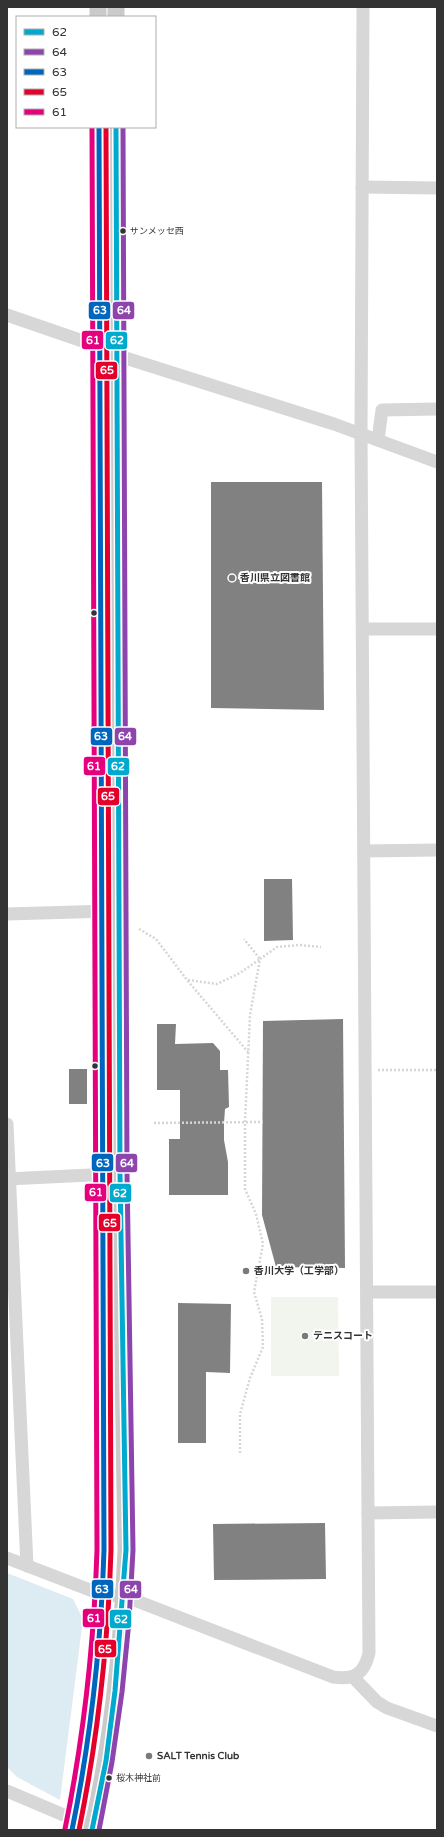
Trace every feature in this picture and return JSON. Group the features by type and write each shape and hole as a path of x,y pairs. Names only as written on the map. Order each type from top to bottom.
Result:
{"main road":[{"path":"73,1824 93,1710 103,1595 104,1542 98,128"},
{"path":"92,1828 113,1713 124,1596 126,1550 120,1173 118,911 116,128"}],"street":[{"path":"7,1558 103,1595 124,1596 334,1677 344,1679 353,1677 367,1664 369,1653 361,434 363,7"},
{"path":"362,187 437,188"},
{"path":"7,315 100,347 116,355 361,434 437,462"},
{"path":"378,440 382,410 437,409"},
{"path":"363,629 437,629"},
{"path":"364,851 437,850"},
{"path":"7,914 118,911"},
{"path":"7,1124 8,1179 27,1566"},
{"path":"8,1179 120,1173"},
{"path":"367,1292 437,1292"},
{"path":"368,1513 437,1512"},
{"path":"353,1677 376,1702 387,1708 437,1726"},
{"path":"7,1790 73,1824 92,1828"}],"path":[{"path":"139,929 156,939 187,980 248,1052"},
{"path":"240,1453 240,1414 250,1378 263,1347 262,1319 254,1292 263,1244 256,1214 245,1189 245,1122 250,1015 260,959 244,939"},
{"path":"187,980 217,984 240,973 277,947 299,945 321,947"},
{"path":"366,1069 437,1070"},
{"path":"154,1123 263,1122"}],"shaded area":[{"name":"テニスコート","path":"271,1297 338,1297 339,1376 271,1376"},
{"path":"7,1573 73,1599 83,1619 60,1800 17,1777 7,1767"}],"building":[{"path":"211,482 322,482 324,710 211,708"},
{"path":"264,879 292,879 293,940 264,941"},
{"path":"343,1019 345,1268 276,1267 262,1215 263,1021"},
{"path":"157,1024 176,1024 175,1044 213,1043 220,1051 220,1070 228,1070 229,1107 225,1109 224,1140 228,1162 228,1195 169,1195 169,1139 180,1139 180,1090 157,1090"},
{"path":"69,1069 87,1069 87,1104 69,1104"},
{"path":"178,1303 231,1304 230,1373 206,1372 206,1443 178,1443"},
{"path":"325,1523 326,1579 214,1580 213,1524"}],"transit line":[{"name":"61","path":"65,1829 83,1725 91,1655 97,1550 92,128"},
{"name":"63","path":"72,1830 90,1726 98,1656 104,1550 99,128"},
{"name":"65","path":"79,1830 97,1726 105,1656 111,1550 106,128"},
{"name":"62","path":"92,1830 106,1761 115,1691 126,1550 120,1173 116,128"},
{"name":"64","path":"99,1830 112,1762 122,1692 129,1621 133,1550 127,1173 123,128"}],"place":[{"name":"サンメッセ西","path":"123,231"},
{"name":"香川県立図書館","path":"232,578"},
{"name":"香川大学（工学部）","path":"246,1271"},
{"name":"テニスコート","path":"305,1336"},
{"name":"SALT Tennis Club","path":"149,1756"},
{"name":"桜木神社前","path":"109,1778"}]}
